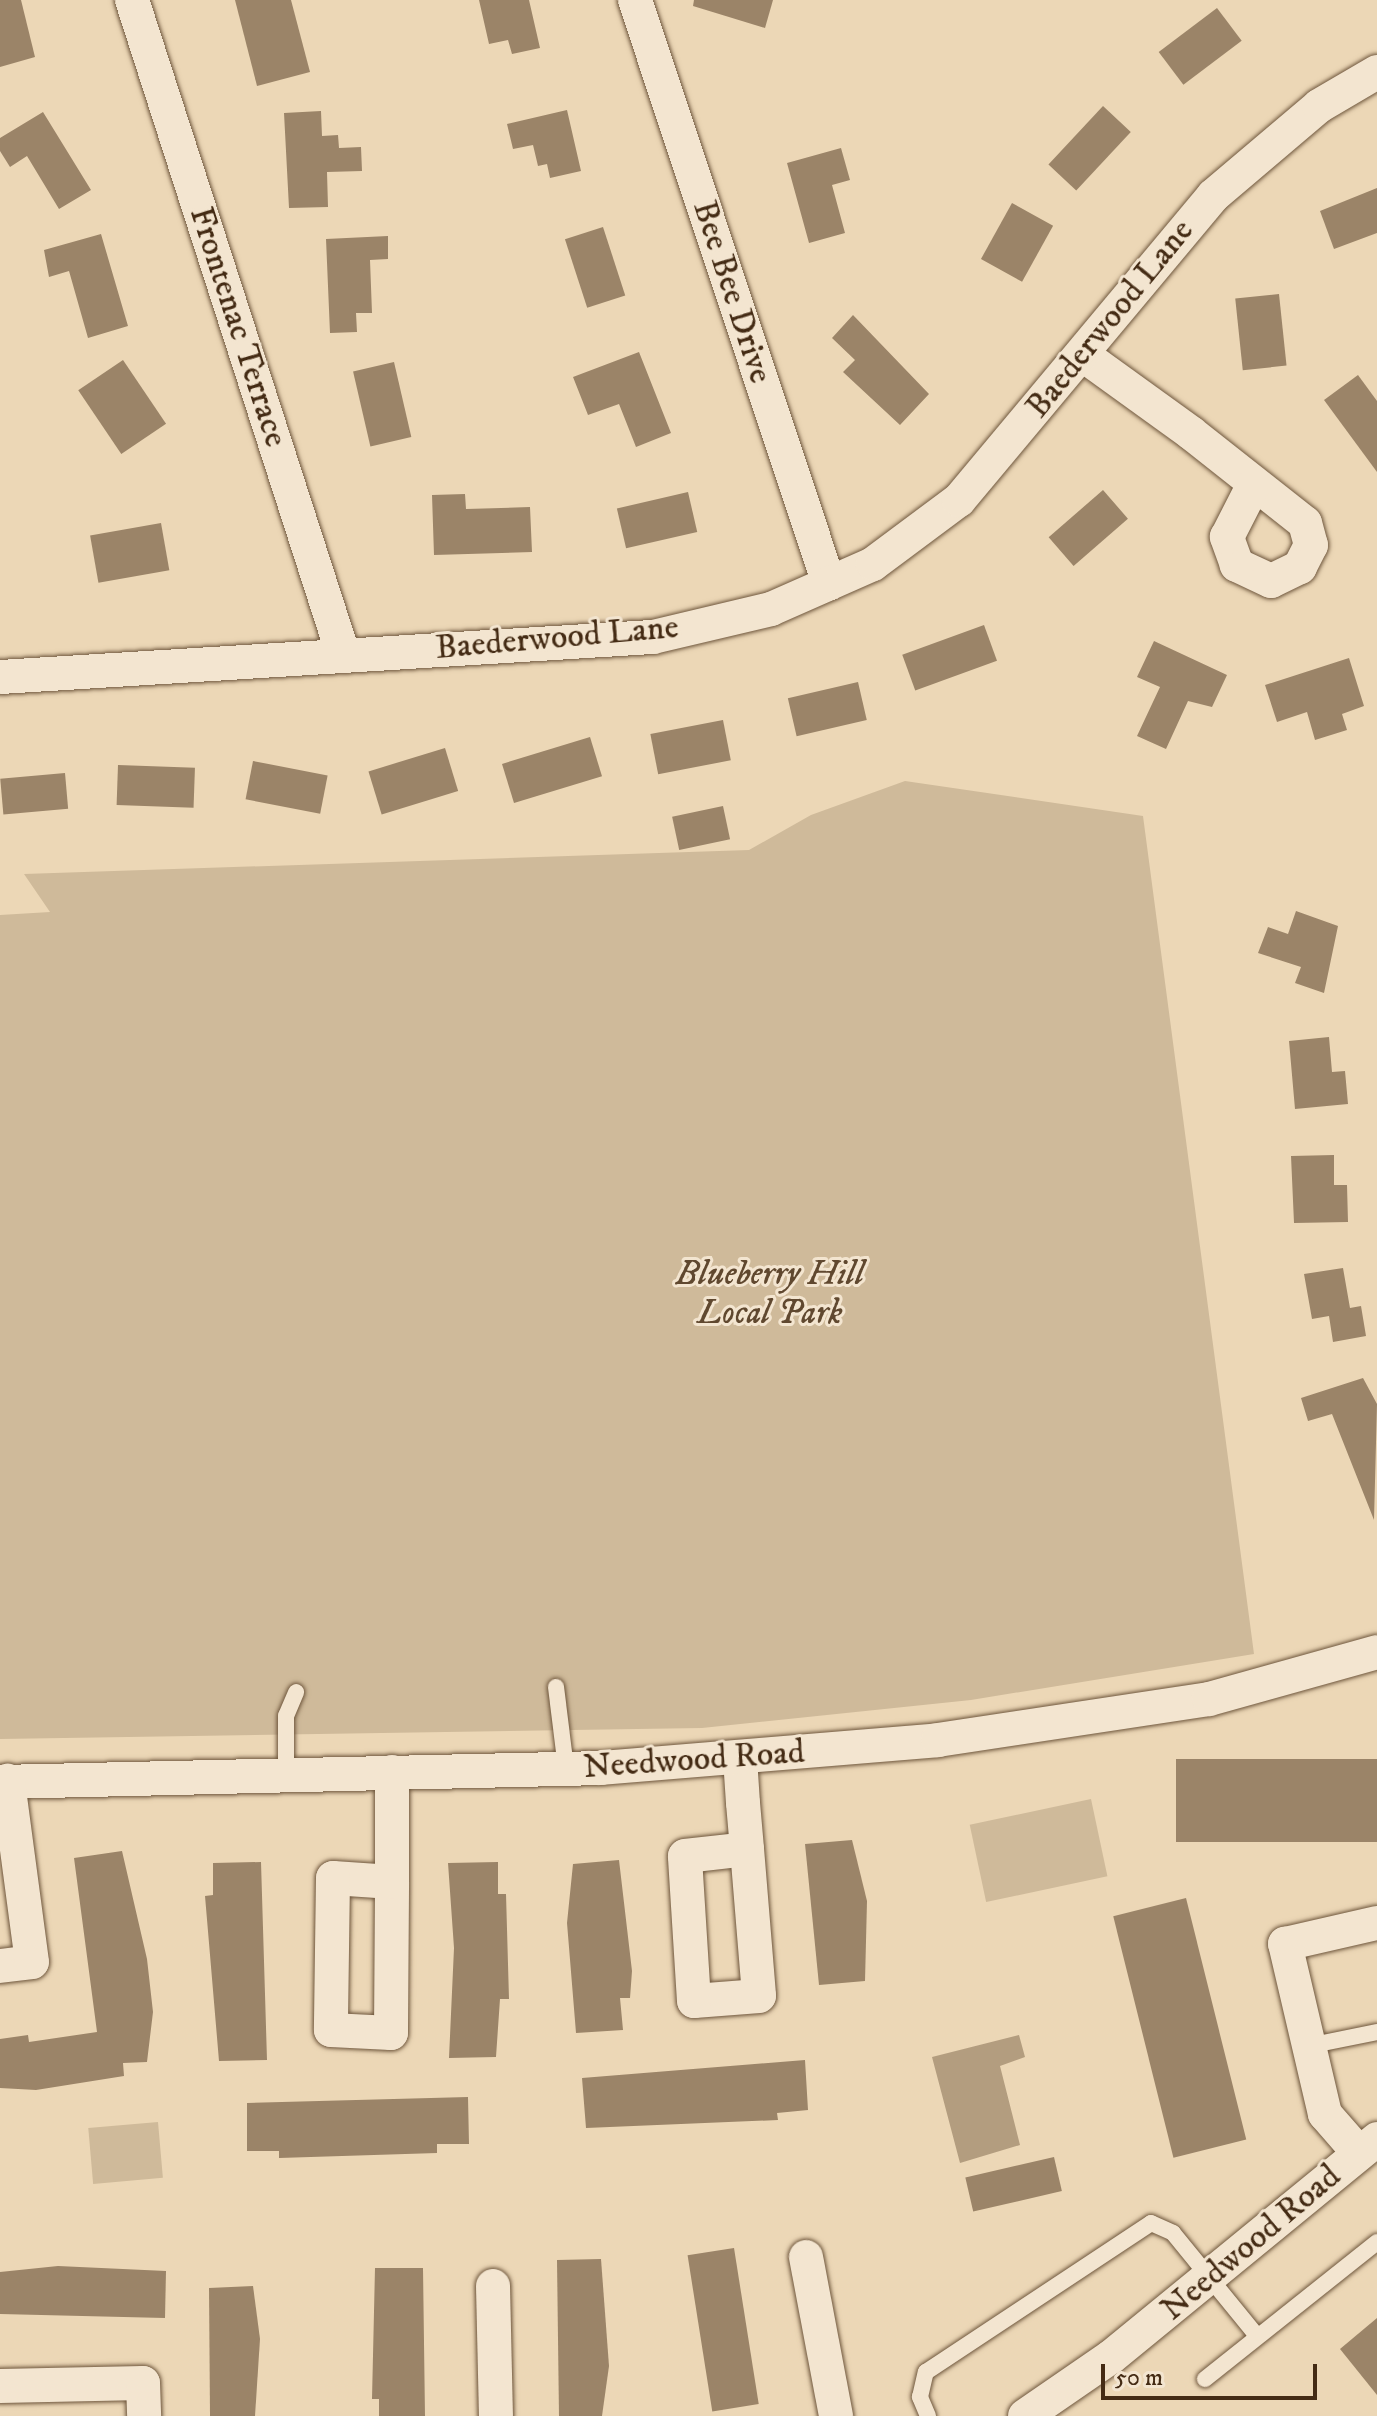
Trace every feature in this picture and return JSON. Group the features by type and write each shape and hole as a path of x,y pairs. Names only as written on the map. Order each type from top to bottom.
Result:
{"street":[{"name":"Frontenac Terrace","path":"132,0 343,654"},
{"name":"Bee Bee Drive","path":"635,0 829,584"},
{"name":"Baederwood Lane","path":"0,677 653,637 771,609 829,584 873,564 959,500 1083,355 1160,251 1213,196 1319,106 1377,72"},
{"path":"1083,355 1254,484"},
{"name":"Needwood Road","path":"4,1781 566,1769 740,1758 938,1740 1209,1699 1377,1652"},
{"path":"740,1758 747,1849"},
{"path":"392,1772 392,1882"},
{"path":"0,1966 32,1962 4,1781"},
{"name":"Needwood Road","path":"1025,2416 1209,2279 1368,2146 1325,2114 1285,1944 1377,1923"},
{"path":"806,2257 836,2416"},
{"path":"493,2286 496,2416"},
{"path":"0,2386 143,2383 144,2416"}],"lane":[{"path":"556,1687 566,1769"},
{"path":"286,1775 286,1716 296,1692"},
{"path":"1308,2046 1377,2032"},
{"path":"928,2416 920,2397 926,2372 1134,2227 1151,2223 1173,2233 1257,2336"},
{"path":"1205,2379 1377,2242"}],"green space":[{"name":"Blueberry Hill Local Park","path":"905,781 1143,816 1254,1654 971,1700 702,1728 0,1739 0,915 50,912 24,874 749,850 811,815"},
{"path":"1091,1799 1107,1876 986,1902 970,1825"},
{"path":"158,2122 163,2178 93,2184 88,2128"}],"shaded area":[{"path":"1019,2035 1025,2057 1000,2066 1020,2145 960,2163 932,2057"}],"building":[{"path":"0,0 21,0 35,57 0,67"},
{"path":"235,0 291,0 310,72 257,86"},
{"path":"479,0 529,0 540,48 512,54 508,40 489,44"},
{"path":"694,0 773,0 765,28 693,6"},
{"path":"1217,8 1242,41 1183,85 1159,52"},
{"path":"1103,106 1131,132 1076,190 1048,165"},
{"path":"567,110 581,171 550,178 547,164 538,166 533,145 513,149 507,124"},
{"path":"321,111 322,136 338,135 339,148 361,147 362,171 327,172 328,207 289,208 284,113"},
{"path":"43,112 91,190 59,209 27,156 10,167 0,151 0,138"},
{"path":"841,148 850,180 832,185 845,233 809,243 787,163"},
{"path":"1377,188 1377,233 1334,249 1320,211"},
{"path":"1012,203 1053,226 1022,282 981,259"},
{"path":"603,227 625,295 587,308 565,239"},
{"path":"101,234 128,326 88,338 69,271 49,277 44,250"},
{"path":"388,236 388,259 370,260 372,313 356,313 357,332 330,333 326,239"},
{"path":"1279,294 1287,366 1243,370 1235,299"},
{"path":"853,315 929,394 900,425 843,372 855,360 832,338"},
{"path":"639,352 671,433 636,447 619,404 588,415 573,377"},
{"path":"123,360 166,424 121,454 78,390"},
{"path":"394,362 411,437 370,446 353,371"},
{"path":"1358,375 1377,401 1377,472 1324,400"},
{"path":"1103,490 1128,519 1074,566 1049,537"},
{"path":"688,492 697,532 626,548 617,508"},
{"path":"465,494 466,509 530,507 532,552 434,555 432,495"},
{"path":"161,523 169,570 98,583 90,536"},
{"path":"984,625 997,661 915,690 902,655"},
{"path":"1154,641 1227,675 1212,707 1188,701 1166,749 1137,736 1160,687 1137,677"},
{"path":"1349,658 1364,706 1342,714 1347,730 1315,740 1307,712 1277,722 1265,685"},
{"path":"858,682 867,720 797,736 788,698"},
{"path":"723,720 731,760 658,774 650,734"},
{"path":"590,737 602,776 514,803 502,764"},
{"path":"445,748 458,791 382,814 368,771"},
{"path":"253,761 328,776 320,814 246,799"},
{"path":"118,765 195,768 194,808 117,805"},
{"path":"65,773 68,809 3,815 0,779"},
{"path":"723,806 730,839 679,850 672,817"},
{"path":"1296,911 1338,926 1324,993 1295,983 1301,967 1258,953 1268,927 1288,934"},
{"path":"1329,1037 1332,1072 1345,1071 1348,1104 1295,1109 1289,1041"},
{"path":"1334,1155 1334,1185 1347,1185 1348,1222 1294,1223 1291,1156"},
{"path":"1343,1268 1350,1308 1361,1306 1366,1336 1333,1342 1329,1316 1312,1319 1304,1274"},
{"path":"1363,1378 1377,1404 1374,1520 1332,1414 1308,1421 1301,1398"},
{"path":"1176,1759 1377,1759 1377,1842 1176,1842"},
{"path":"852,1840 867,1901 865,1981 819,1985 805,1844"},
{"path":"122,1851 147,1959 153,2012 147,2062 123,2063 124,2076 36,2090 0,2088 0,2039 28,2035 29,2042 97,2032 74,1858"},
{"path":"619,1860 632,1971 630,1998 620,1998 623,2030 576,2033 567,1923 573,1864"},
{"path":"261,1862 267,2060 219,2061 205,1896 213,1895 213,1863"},
{"path":"498,1862 498,1894 506,1894 509,1999 500,1999 496,2057 449,2058 454,1948 448,1863"},
{"path":"1186,1898 1246,2140 1173,2158 1113,1916"},
{"path":"805,2060 808,2110 777,2113 778,2120 586,2128 582,2078"},
{"path":"468,2097 469,2144 437,2144 437,2153 279,2158 279,2151 247,2151 247,2103"},
{"path":"1054,2157 1062,2191 973,2212 965,2177"},
{"path":"734,2248 759,2404 712,2411 688,2255"},
{"path":"601,2259 609,2366 602,2416 559,2416 557,2260"},
{"path":"58,2266 166,2271 165,2318 0,2314 0,2272"},
{"path":"375,2268 423,2268 425,2416 379,2416 379,2399 372,2399"},
{"path":"253,2286 260,2339 255,2416 210,2416 209,2288"},
{"path":"1377,2318 1377,2395 1340,2349"}]}
